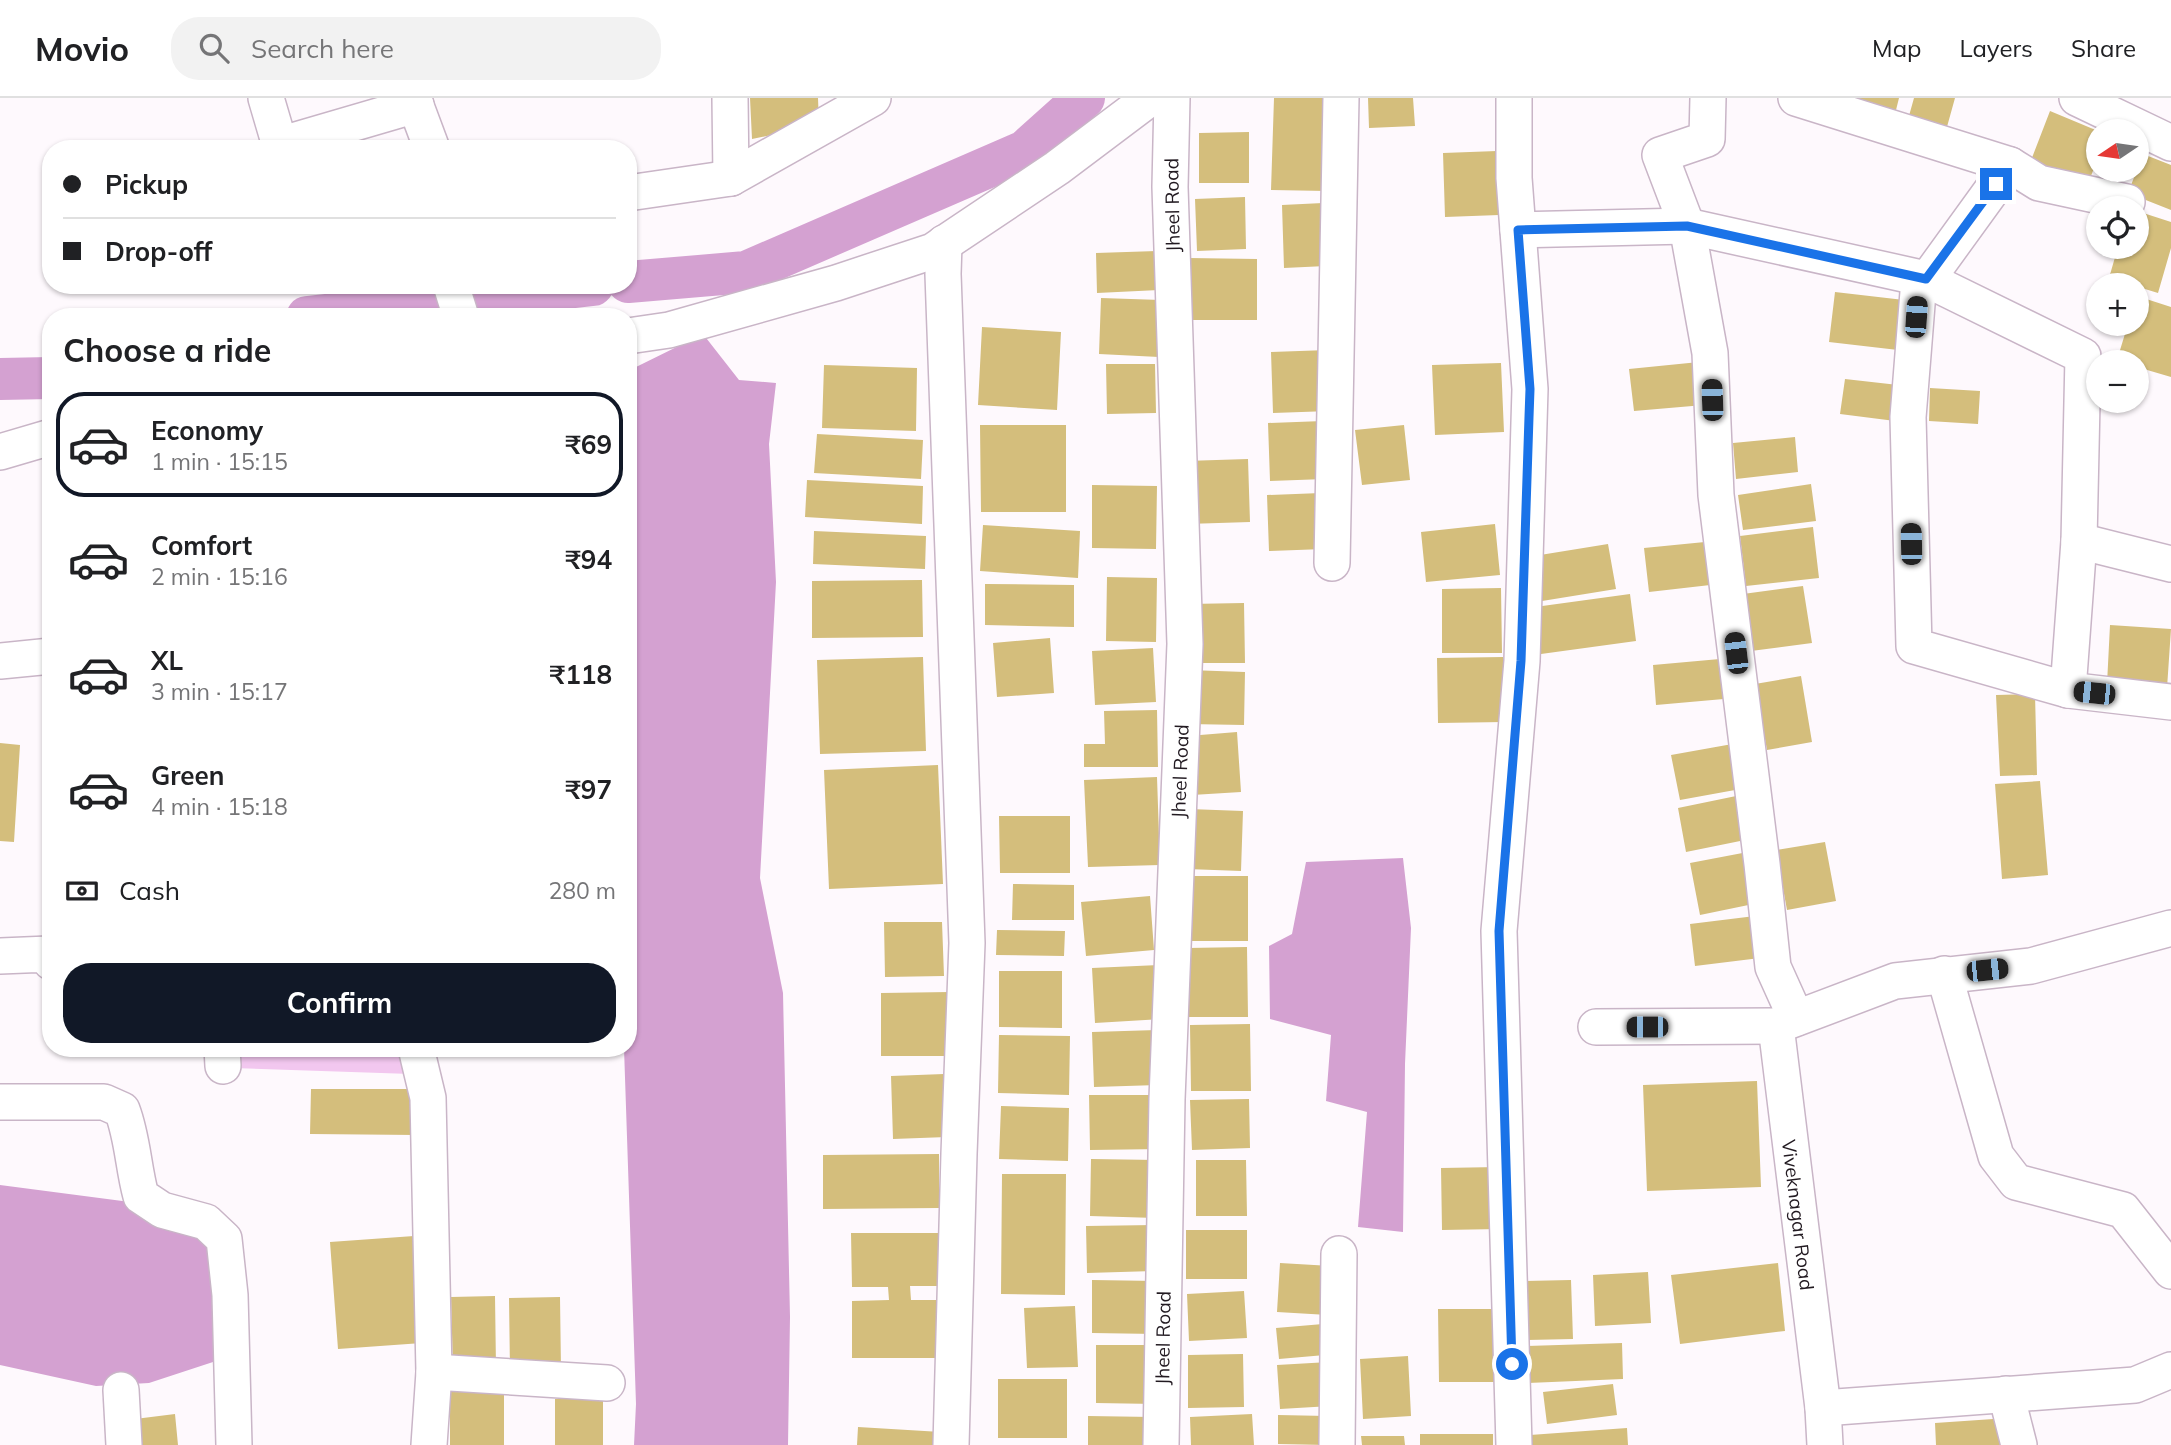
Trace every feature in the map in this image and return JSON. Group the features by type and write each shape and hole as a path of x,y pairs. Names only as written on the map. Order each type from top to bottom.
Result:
{"street":[{"path":"266,98 278,140"},
{"path":"730,98 731,178"},
{"path":"637,191 731,178 873,98"},
{"path":"637,335 669,330 836,283 933,251 1057,168 1150,98"},
{"name":"Jheel Road","path":"1161,1445 1167,1099 1185,644 1170,187 1172,98"},
{"path":"1332,564 1341,98"},
{"path":"1514,98 1514,177 1530,389 1521,661 1499,931 1514,1445"},
{"name":"Viveknagar Road","path":"1708,98 1707,139 1660,155 1687,226 1710,353 1716,495 1773,967 1795,1019 1825,1445"},
{"path":"1797,98 2010,165 2039,183 2099,196"},
{"path":"2077,98 2171,143"},
{"path":"300,140 414,101 429,140"},
{"path":"2010,165 1918,292 1908,417 1914,646 2068,690 2171,702"},
{"path":"1518,230 1687,226 1926,279 2083,356 2079,541 2068,690"},
{"path":"944,243 967,943 958,1154 951,1445"},
{"path":"0,452 42,440"},
{"path":"2079,541 2171,564"},
{"path":"0,660 42,657"},
{"path":"1596,1027 1795,1019 1895,981 2031,966 2171,928"},
{"path":"0,956 42,954"},
{"path":"1944,974 1996,1156 2002,1165 2016,1182 2123,1210 2171,1271"},
{"path":"418,1057 428,1098 434,1372 429,1445"},
{"path":"0,1102 104,1102 122,1110 131,1133 135,1175 141,1196 162,1210 206,1222 224,1239 230,1295 233,1445"},
{"path":"1337,1445 1339,1254"},
{"path":"1823,1408 2135,1385 2171,1370"},
{"path":"434,1372 607,1383"},
{"path":"121,1390 124,1445"},
{"path":"2006,1394 2019,1445"}],"shaded area":[{"path":"703,334 739,380 776,383 769,444 776,582 760,878 783,993 790,1317 788,1445 634,1445 636,1404 624,1057 637,1057 637,367"},
{"path":"1403,858 1411,928 1405,1064 1403,1232 1358,1227 1367,1112 1326,1101 1331,1035 1270,1019 1269,946 1292,934 1306,862"},
{"path":"232,1057 408,1057 411,1074 232,1068"},
{"path":"0,1185 130,1202 210,1222 227,1292 213,1362 149,1383 96,1386 0,1365"}],"building":[{"path":"750,98 818,98 819,125 752,139"},
{"path":"1274,98 1330,98 1327,191 1271,190"},
{"path":"1368,98 1413,98 1415,126 1369,128"},
{"path":"1848,98 1899,98 1895,114"},
{"path":"1914,98 1955,98 1945,134 1907,123"},
{"path":"2050,111 2086,126 2087,186 2030,163"},
{"path":"1249,132 1249,183 1199,183 1199,133"},
{"path":"1497,151 1499,215 1445,217 1443,153"},
{"path":"2149,156 2171,165 2171,210 2149,201 2149,196 2128,193 2132,182 2149,182"},
{"path":"1245,197 1246,249 1197,251 1195,199"},
{"path":"1323,203 1326,266 1284,268 1282,205"},
{"path":"2149,215 2171,222 2171,248 2158,293 2149,290 2149,273 2110,273 2115,259 2149,259"},
{"path":"1157,251 1159,290 1097,293 1096,253"},
{"path":"1189,258 1257,259 1257,320 1189,320"},
{"path":"1835,292 1904,300 1898,350 1829,342"},
{"path":"1101,298 1161,300 1159,357 1099,354"},
{"path":"2149,300 2171,307 2171,377 2149,371 2149,350 2120,350 2124,336 2149,336"},
{"path":"982,327 1061,332 1057,410 978,405"},
{"path":"1328,350 1330,411 1273,413 1271,352"},
{"path":"1699,362 1704,405 1634,411 1629,369"},
{"path":"1501,363 1504,432 1435,435 1432,365"},
{"path":"1106,364 1155,364 1156,413 1107,414"},
{"path":"824,365 917,368 916,431 822,428"},
{"path":"1845,379 1907,386 1903,422 1840,414"},
{"path":"1930,388 1980,391 1978,424 1929,421"},
{"path":"1323,421 1325,479 1270,481 1268,423"},
{"path":"980,425 1066,425 1066,512 981,512"},
{"path":"1404,425 1410,480 1362,485 1355,430"},
{"path":"817,434 923,440 921,479 814,473"},
{"path":"1795,437 1798,472 1736,479 1733,443"},
{"path":"1248,459 1250,522 1187,524 1185,461"},
{"path":"807,480 923,486 922,524 805,517"},
{"path":"1811,484 1816,521 1743,530 1738,495"},
{"path":"1092,485 1157,486 1156,549 1092,548"},
{"path":"1321,493 1324,549 1269,551 1267,495"},
{"path":"1495,524 1500,575 1426,582 1421,532"},
{"path":"983,525 1080,531 1078,578 980,571"},
{"path":"1813,527 1819,578 1746,586 1740,536"},
{"path":"814,531 926,536 925,569 813,564"},
{"path":"1715,541 1719,584 1649,592 1644,548"},
{"path":"1608,544 1616,589 1542,601 1534,556"},
{"path":"1107,577 1157,578 1156,642 1106,641"},
{"path":"922,580 923,637 812,638 812,581"},
{"path":"985,584 1074,585 1074,627 985,625"},
{"path":"1803,586 1812,643 1751,651 1743,594"},
{"path":"1501,588 1502,653 1442,653 1442,589"},
{"path":"1630,594 1636,641 1541,654 1535,607"},
{"path":"1244,603 1245,663 1190,663 1189,604"},
{"path":"2110,625 2171,629 2167,688 2107,684"},
{"path":"1050,638 1054,693 997,697 993,643"},
{"path":"1153,648 1156,702 1095,705 1092,651"},
{"path":"923,657 926,751 820,754 817,660"},
{"path":"1503,657 1504,722 1438,723 1437,658"},
{"path":"1731,658 1735,698 1656,705 1653,665"},
{"path":"1189,670 1245,672 1244,725 1188,724"},
{"path":"1801,676 1812,742 1767,750 1755,684"},
{"path":"2035,694 2037,775 2000,776 1996,695"},
{"path":"1157,710 1158,767 1084,767 1084,744 1105,744 1104,711"},
{"path":"1237,732 1241,792 1192,795 1188,736"},
{"path":"0,743 20,745 14,842 0,841"},
{"path":"1738,743 1746,788 1680,800 1671,755"},
{"path":"938,765 943,884 829,889 824,770"},
{"path":"1157,777 1160,865 1088,867 1084,780"},
{"path":"2040,781 2048,875 2002,879 1995,784"},
{"path":"1741,795 1750,839 1686,852 1678,808"},
{"path":"1189,809 1243,811 1241,871 1187,869"},
{"path":"999,816 1070,816 1070,873 1000,873"},
{"path":"1825,842 1836,901 1787,910 1776,850"},
{"path":"1753,851 1763,902 1700,915 1690,863"},
{"path":"1186,876 1248,876 1248,941 1187,941"},
{"path":"1013,884 1074,885 1074,920 1012,920"},
{"path":"1150,896 1154,950 1086,956 1081,902"},
{"path":"1755,916 1760,958 1695,966 1690,924"},
{"path":"884,922 942,922 944,976 885,977"},
{"path":"997,930 1065,931 1064,956 996,955"},
{"path":"1247,947 1248,1017 1188,1017 1187,948"},
{"path":"1159,965 1162,1019 1095,1023 1092,968"},
{"path":"999,971 1062,971 1062,1028 999,1027"},
{"path":"950,992 950,1056 881,1056 881,993"},
{"path":"1250,1024 1251,1091 1191,1091 1190,1025"},
{"path":"1157,1030 1158,1085 1094,1087 1092,1032"},
{"path":"999,1035 1070,1036 1069,1095 998,1093"},
{"path":"944,1074 947,1137 893,1139 891,1076"},
{"path":"1757,1081 1761,1187 1647,1191 1643,1085"},
{"path":"311,1089 416,1089 416,1135 310,1134"},
{"path":"1089,1095 1161,1095 1162,1149 1090,1150"},
{"path":"1249,1099 1250,1148 1192,1150 1190,1100"},
{"path":"1001,1106 1069,1108 1068,1161 999,1159"},
{"path":"939,1154 939,1208 823,1209 823,1155"},
{"path":"1091,1159 1157,1160 1156,1218 1090,1216"},
{"path":"1196,1160 1246,1160 1247,1216 1196,1216"},
{"path":"1499,1167 1500,1229 1442,1230 1441,1168"},
{"path":"1002,1174 1066,1174 1065,1295 1001,1294"},
{"path":"1154,1225 1154,1271 1087,1273 1086,1226"},
{"path":"1186,1230 1247,1230 1247,1279 1186,1279"},
{"path":"851,1233 943,1233 943,1286 910,1286 911,1300 943,1300 943,1358 852,1358 852,1301 889,1300 888,1287 852,1287"},
{"path":"414,1236 422,1343 338,1349 330,1242"},
{"path":"1280,1263 1331,1266 1328,1315 1277,1312"},
{"path":"1778,1263 1785,1331 1680,1344 1671,1275"},
{"path":"1648,1272 1651,1323 1595,1326 1593,1275"},
{"path":"1092,1280 1157,1281 1156,1334 1092,1333"},
{"path":"1571,1280 1573,1339 1527,1340 1525,1281"},
{"path":"1244,1291 1247,1338 1189,1341 1187,1294"},
{"path":"495,1296 496,1368 453,1369 451,1297"},
{"path":"560,1297 561,1371 510,1372 509,1298"},
{"path":"1075,1306 1078,1367 1027,1368 1024,1308"},
{"path":"1438,1309 1494,1309 1494,1382 1439,1382"},
{"path":"1323,1324 1325,1355 1279,1359 1276,1328"},
{"path":"1622,1343 1623,1379 1528,1383 1527,1346"},
{"path":"1096,1345 1156,1345 1156,1404 1096,1403"},
{"path":"1243,1354 1244,1407 1188,1408 1188,1355"},
{"path":"1408,1356 1411,1416 1363,1419 1360,1359"},
{"path":"1329,1362 1331,1406 1280,1409 1277,1365"},
{"path":"450,1378 504,1378 504,1445 450,1445"},
{"path":"998,1379 1067,1379 1067,1438 998,1438"},
{"path":"1613,1384 1617,1415 1547,1424 1543,1392"},
{"path":"555,1399 603,1399 603,1445 555,1445"},
{"path":"175,1414 178,1445 137,1445 135,1419"},
{"path":"1252,1414 1254,1445 1191,1445 1190,1417"},
{"path":"1278,1415 1327,1416 1326,1445 1278,1444"},
{"path":"1088,1416 1153,1417 1153,1445 1088,1445"},
{"path":"2008,1418 2010,1445 1936,1445 1935,1423"},
{"path":"858,1427 941,1432 940,1445 857,1445"},
{"path":"1627,1428 1628,1445 1531,1445 1530,1435"},
{"path":"1420,1434 1493,1434 1493,1445 1420,1445"},
{"path":"1361,1436 1404,1436 1405,1445 1362,1445"}],"waterway":[{"path":"637,281 746,272 1025,151 1084,98"},
{"path":"387,308 513,294"},
{"path":"0,379 42,378"}],"route":[{"path":"1512,1364 1499,931 1521,661 1530,389 1518,230 1687,226 1926,279 1996,184"}]}
